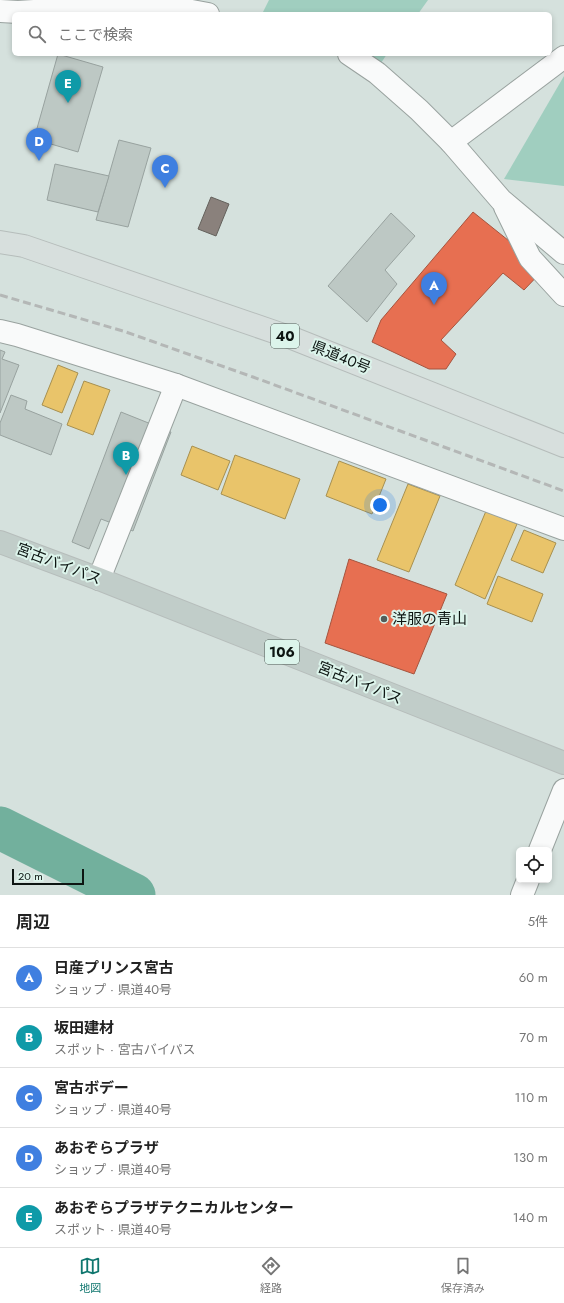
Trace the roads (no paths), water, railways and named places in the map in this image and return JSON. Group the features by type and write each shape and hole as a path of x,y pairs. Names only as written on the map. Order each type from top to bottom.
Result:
{"highway":[{"name":"宮古バイパス","path":"0,542 99,579 564,763"}],"main road":[{"name":"県道40号","path":"0,242 24,246 292,338 564,446"}],"street":[{"path":"0,11 18,12 97,7 187,5 203,12"},
{"path":"352,56 377,73 419,110 451,142 502,200 564,253"},
{"path":"451,142 564,57"},
{"path":"502,200 530,258 564,296"},
{"path":"0,331 176,384 564,529"},
{"path":"99,579 176,384"},
{"path":"541,847 564,790"},
{"path":"522,895 527,883"}],"waterway":[{"path":"0,828 134,895"}],"railway":[{"path":"0,295 123,331 564,491"}],"place":[{"name":"あおぞらプラザテクニカルセンター","path":"68,103"},
{"name":"あおぞらプラザ","path":"39,161"},
{"name":"宮古ボデー","path":"165,188"},
{"name":"日産プリンス宮古","path":"434,305"},
{"name":"坂田建材","path":"126,475"},
{"name":"洋服の青山","path":"384,619"}]}
